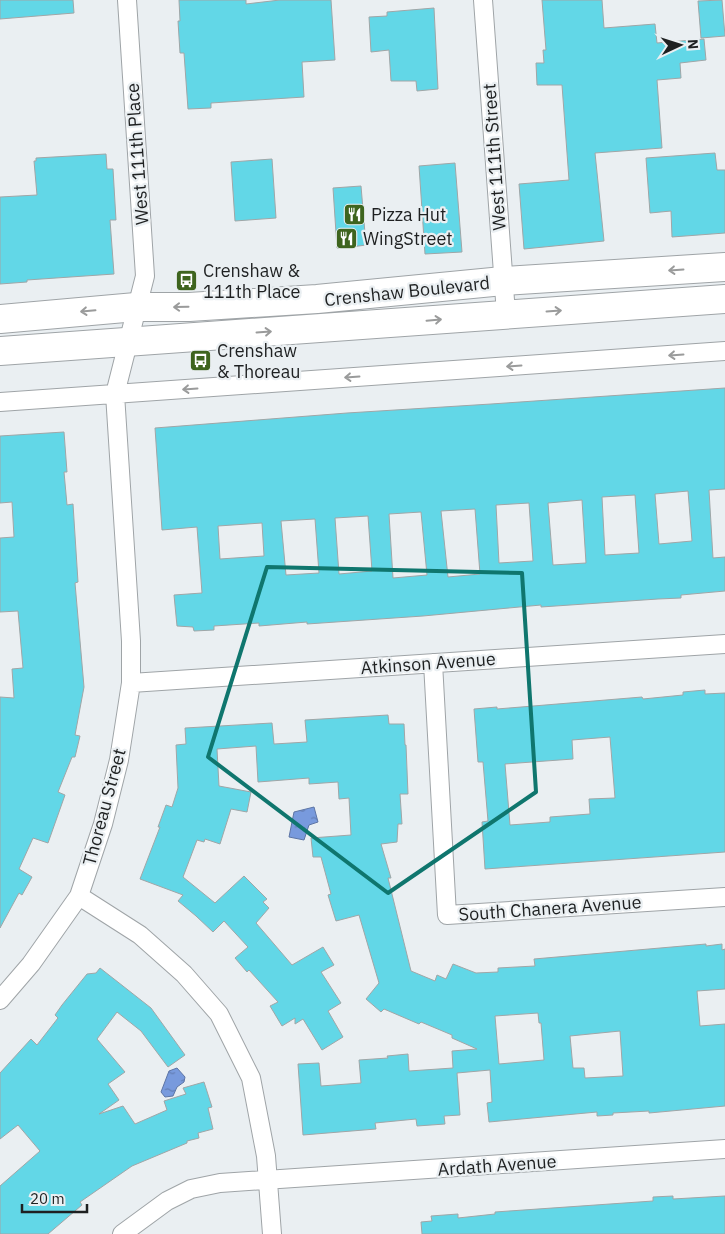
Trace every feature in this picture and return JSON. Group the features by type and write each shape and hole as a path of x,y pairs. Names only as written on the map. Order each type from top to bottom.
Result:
{"main road":[{"name":"Crenshaw Boulevard","path":"0,319 136,308 317,299 503,281 725,267"},
{"name":"Crenshaw Boulevard","path":"0,351 725,299"}],"street":[{"name":"West 111th Place","path":"127,0 145,276 136,308"},
{"name":"West 111th Street","path":"483,0 506,314"},
{"name":"Thoreau Street","path":"79,896 103,824 119,760 131,683 131,641 115,394 136,308"},
{"path":"0,402 725,351"},
{"name":"Atkinson Avenue","path":"131,683 725,644"},
{"name":"South Chanera Avenue","path":"433,663 447,915 725,897"},
{"path":"0,1000 32,964 79,896 140,935 184,974 219,1014 251,1078 269,1180 272,1234"},
{"name":"Ardath Avenue","path":"269,1180 725,1149"},
{"path":"122,1234 167,1201 191,1190 220,1183 269,1180"}],"highlighted area":[{"path":"267,567 522,573 536,792 388,893 208,757"}],"water":[{"path":"314,807 318,822 309,825 304,840 289,837 294,812"},
{"path":"177,1068 185,1077 184,1082 177,1087 173,1096 165,1097 161,1092 169,1071"}],"building":[{"path":"0,0 73,0 74,13 0,19"},
{"path":"179,0 246,0 246,4 280,0 331,0 335,60 302,62 304,97 211,103 211,108 188,109 184,53 180,53"},
{"path":"542,0 602,0 604,28 655,24 657,43 704,39 706,60 680,63 681,78 657,80 662,148 595,153 604,241 524,249 519,184 569,180 562,85 537,85 536,63 544,63 543,50 546,50"},
{"path":"722,0 725,36 701,38 698,1"},
{"path":"434,8 438,89 417,91 416,81 391,81 389,50 371,52 369,17 387,16 387,12"},
{"path":"715,153 717,170 725,170 725,233 672,237 671,211 650,213 646,158"},
{"path":"106,154 107,169 113,169 116,220 110,220 114,274 27,280 27,282 0,284 0,197 37,195 34,161 36,161 36,158"},
{"path":"272,159 276,218 235,221 231,162"},
{"path":"455,163 462,252 425,254 419,166"},
{"path":"361,186 366,245 337,248 333,188"},
{"path":"725,388 725,489 709,490 713,558 725,557 725,591 681,595 681,598 541,607 541,605 307,624 307,622 259,626 259,623 214,626 214,630 194,631 193,627 177,626 174,595 202,593 197,527 162,530 155,428","holes":["688,491 692,541 659,544 655,494","635,495 639,553 605,555 602,497","582,500 586,563 553,565 548,503","529,503 533,561 499,563 496,505","475,509 480,574 448,577 441,511","421,512 427,575 393,578 389,514","368,516 372,571 339,574 335,518","315,519 319,573 286,575 281,521","262,523 264,556 220,559 218,526"]},
{"path":"64,432 67,472 64,472 67,505 73,504 78,582 75,583 84,687 75,735 80,736 75,757 72,757 58,792 65,795 48,843 33,838 19,869 32,877 22,895 19,893 0,928 0,697 14,698 12,669 23,668 18,611 0,612 0,538 14,537 12,502 0,503 0,436"},
{"path":"705,690 705,694 725,693 725,852 485,869 482,822 488,821 483,762 478,762 474,709 497,707 497,709 642,697 643,699 683,695 683,692","holes":["610,737 615,798 589,799 590,814 550,817 550,822 510,825 505,764 573,759 572,740"]},
{"path":"388,715 389,724 404,724 408,794 400,794 402,824 398,824 397,842 381,844 391,878 388,878 411,971 435,981 437,975 446,979 453,964 476,973 498,972 498,968 535,966 534,959 722,944 722,950 725,949 725,989 697,991 700,1026 725,1024 725,1106 649,1113 649,1111 613,1113 613,1115 597,1116 597,1112 489,1122 487,1103 492,1102 490,1070 457,1073 460,1115 444,1116 445,1124 417,1126 416,1119 375,1123 376,1129 303,1135 298,1064 319,1063 321,1086 361,1083 359,1060 388,1058 387,1056 408,1054 409,1071 453,1068 452,1051 477,1049 452,1038 452,1035 421,1022 419,1024 384,1009 381,1012 366,999 379,983 359,915 336,921 328,895 331,894 321,857 313,857 311,838 351,835 349,798 339,799 338,782 309,784 309,778 258,782 256,746 217,749 219,786 251,792 247,812 231,809 220,844 205,839 204,842 197,840 183,877 215,903 244,876 267,899 263,902 269,908 256,923 292,965 323,947 334,965 321,972 341,1003 328,1011 343,1037 322,1050 303,1019 295,1024 295,1018 282,1026 270,1006 278,1002 249,970 247,972 235,958 248,947 224,921 213,932 178,901 183,895 140,879 160,827 158,827 166,805 172,807 178,788 176,745 186,744 185,728 272,723 274,744 307,742 305,720","holes":["538,1013 539,1023 541,1023 544,1060 499,1064 495,1016","620,1031 623,1076 585,1078 584,1068 573,1068 570,1036"]},
{"path":"100,968 151,1008 185,1055 168,1067 141,1031 117,1012 97,1039 125,1072 108,1084 119,1100 99,1114 123,1106 135,1124 167,1110 164,1101 186,1094 183,1088 204,1082 212,1107 208,1108 213,1129 198,1133 199,1138 187,1141 187,1143 132,1166 80,1202 82,1205 48,1234 0,1234 0,1186 40,1151 18,1125 0,1139 0,1073 31,1039 37,1045 58,1018 55,1015 62,1005 87,974 96,973"},
{"path":"673,1196 673,1199 725,1196 725,1234 422,1234 421,1222 432,1221 431,1216 458,1214 458,1218 495,1214 495,1212 653,1201 653,1197"}],"place":[{"name":"Pizza Hut","path":"355,214"},
{"name":"WingStreet","path":"347,238"},
{"name":"Crenshaw & 111th Place","path":"187,280"},
{"name":"Crenshaw & Thoreau","path":"201,360"}]}
